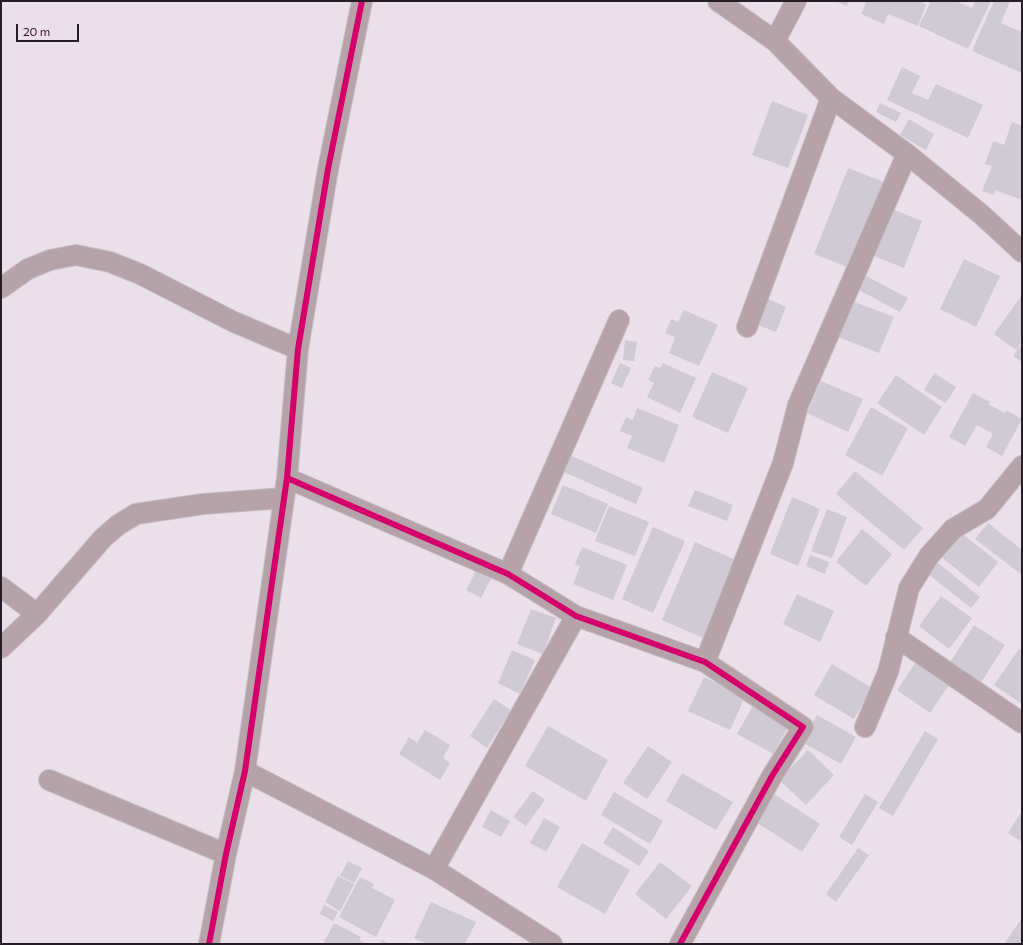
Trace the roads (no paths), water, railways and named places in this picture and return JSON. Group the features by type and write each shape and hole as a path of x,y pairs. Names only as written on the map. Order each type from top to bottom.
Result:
{"street":[{"path":"209,944 226,854 245,771 287,478 298,349 328,169 362,1"},
{"path":"718,1 775,41 830,98 907,154 982,215 1022,252"},
{"path":"775,41 796,1"},
{"path":"746,327 830,98"},
{"path":"705,662 783,463 798,405 907,154"},
{"path":"1,288 28,269 50,260 76,255 110,262 140,274 234,322 298,349"},
{"path":"508,574 619,320"},
{"path":"865,727 888,672 909,588 929,556 953,529 987,509 1022,466"},
{"path":"287,478 508,574 576,616 705,662 803,727 772,776 680,944"},
{"path":"1,648 37,614 103,538 118,525 136,514 203,504 284,498"},
{"path":"1,587 37,614"},
{"path":"434,869 576,616"},
{"path":"896,637 1022,723"},
{"path":"245,771 434,869 552,944"},
{"path":"49,780 226,854"}]}
